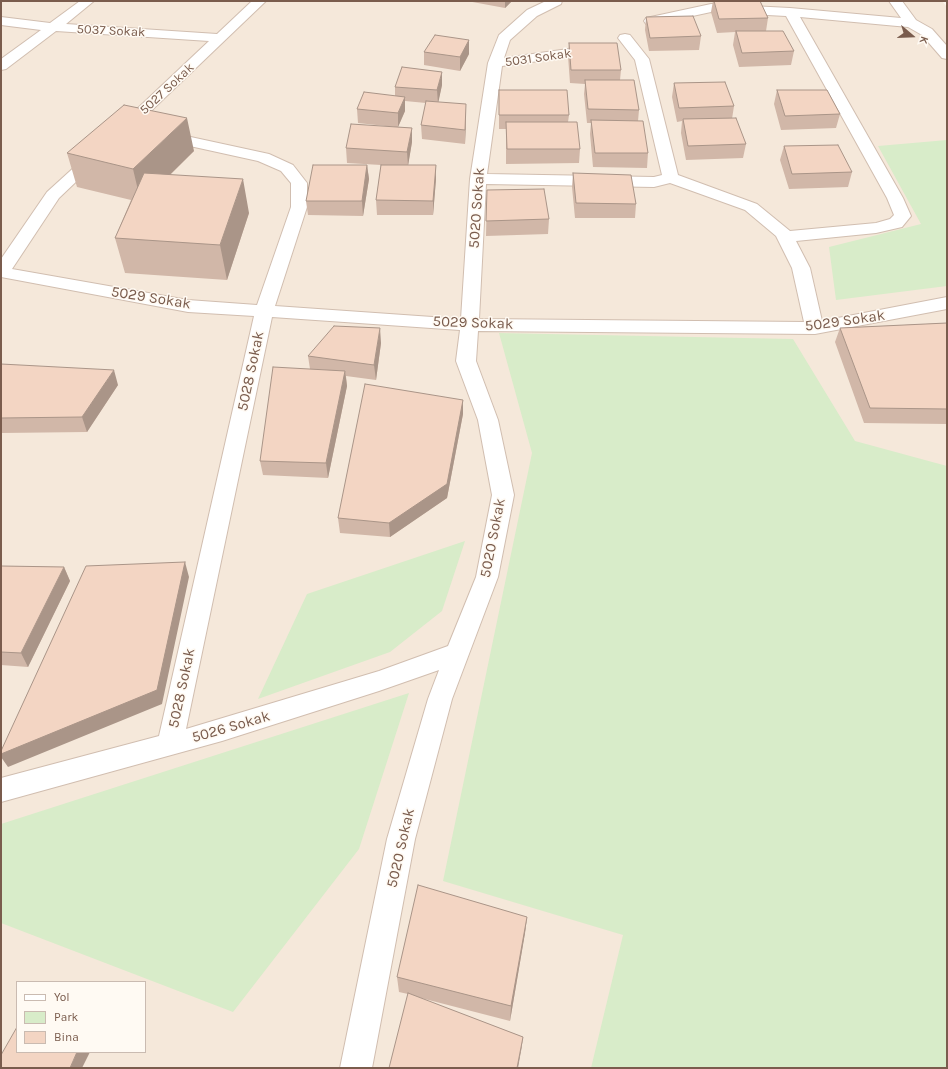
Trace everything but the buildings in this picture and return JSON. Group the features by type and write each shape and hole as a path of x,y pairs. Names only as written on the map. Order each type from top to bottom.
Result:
{"street":[{"path":"1,66 51,27 88,1"},
{"name":"5027 Sokak","path":"1,272 53,195 260,1"},
{"name":"5020 Sokak","path":"356,1068 401,839 440,700 487,577 503,495 488,420 466,361 470,325 478,179 495,63 504,38 532,13 556,1"},
{"name":"5031 Sokak","path":"495,63 549,54 585,52 613,45 668,9 688,1"},
{"path":"895,1 911,23 926,32 947,55"},
{"path":"671,178 642,59 638,30 711,8 790,12 911,23"},
{"path":"785,237 876,228 896,223 903,216 891,191 790,12"},
{"name":"5037 Sokak","path":"1,21 51,27 221,38"},
{"name":"5028 Sokak","path":"116,137 263,157 287,168 299,183 299,207 264,311 170,744"},
{"path":"478,179 654,182 671,178 751,206 783,233 801,268 815,328"},
{"name":"5029 Sokak","path":"1,272 188,306 470,325 815,328 947,303"},
{"name":"5026 Sokak","path":"1,790 222,730 379,681 458,653"}],"shaded area":[{"path":"1,1 942,1 947,7 947,1068 1,1068"}],"green space":[{"path":"947,140 947,286 836,300 829,247 921,224 878,146"},
{"path":"499,333 793,339 855,441 947,466 947,1068 591,1068 623,935 443,881 532,453"},
{"path":"465,541 442,611 390,652 258,699 307,594"},
{"path":"409,693 359,849 233,1012 1,923 1,824"}]}
